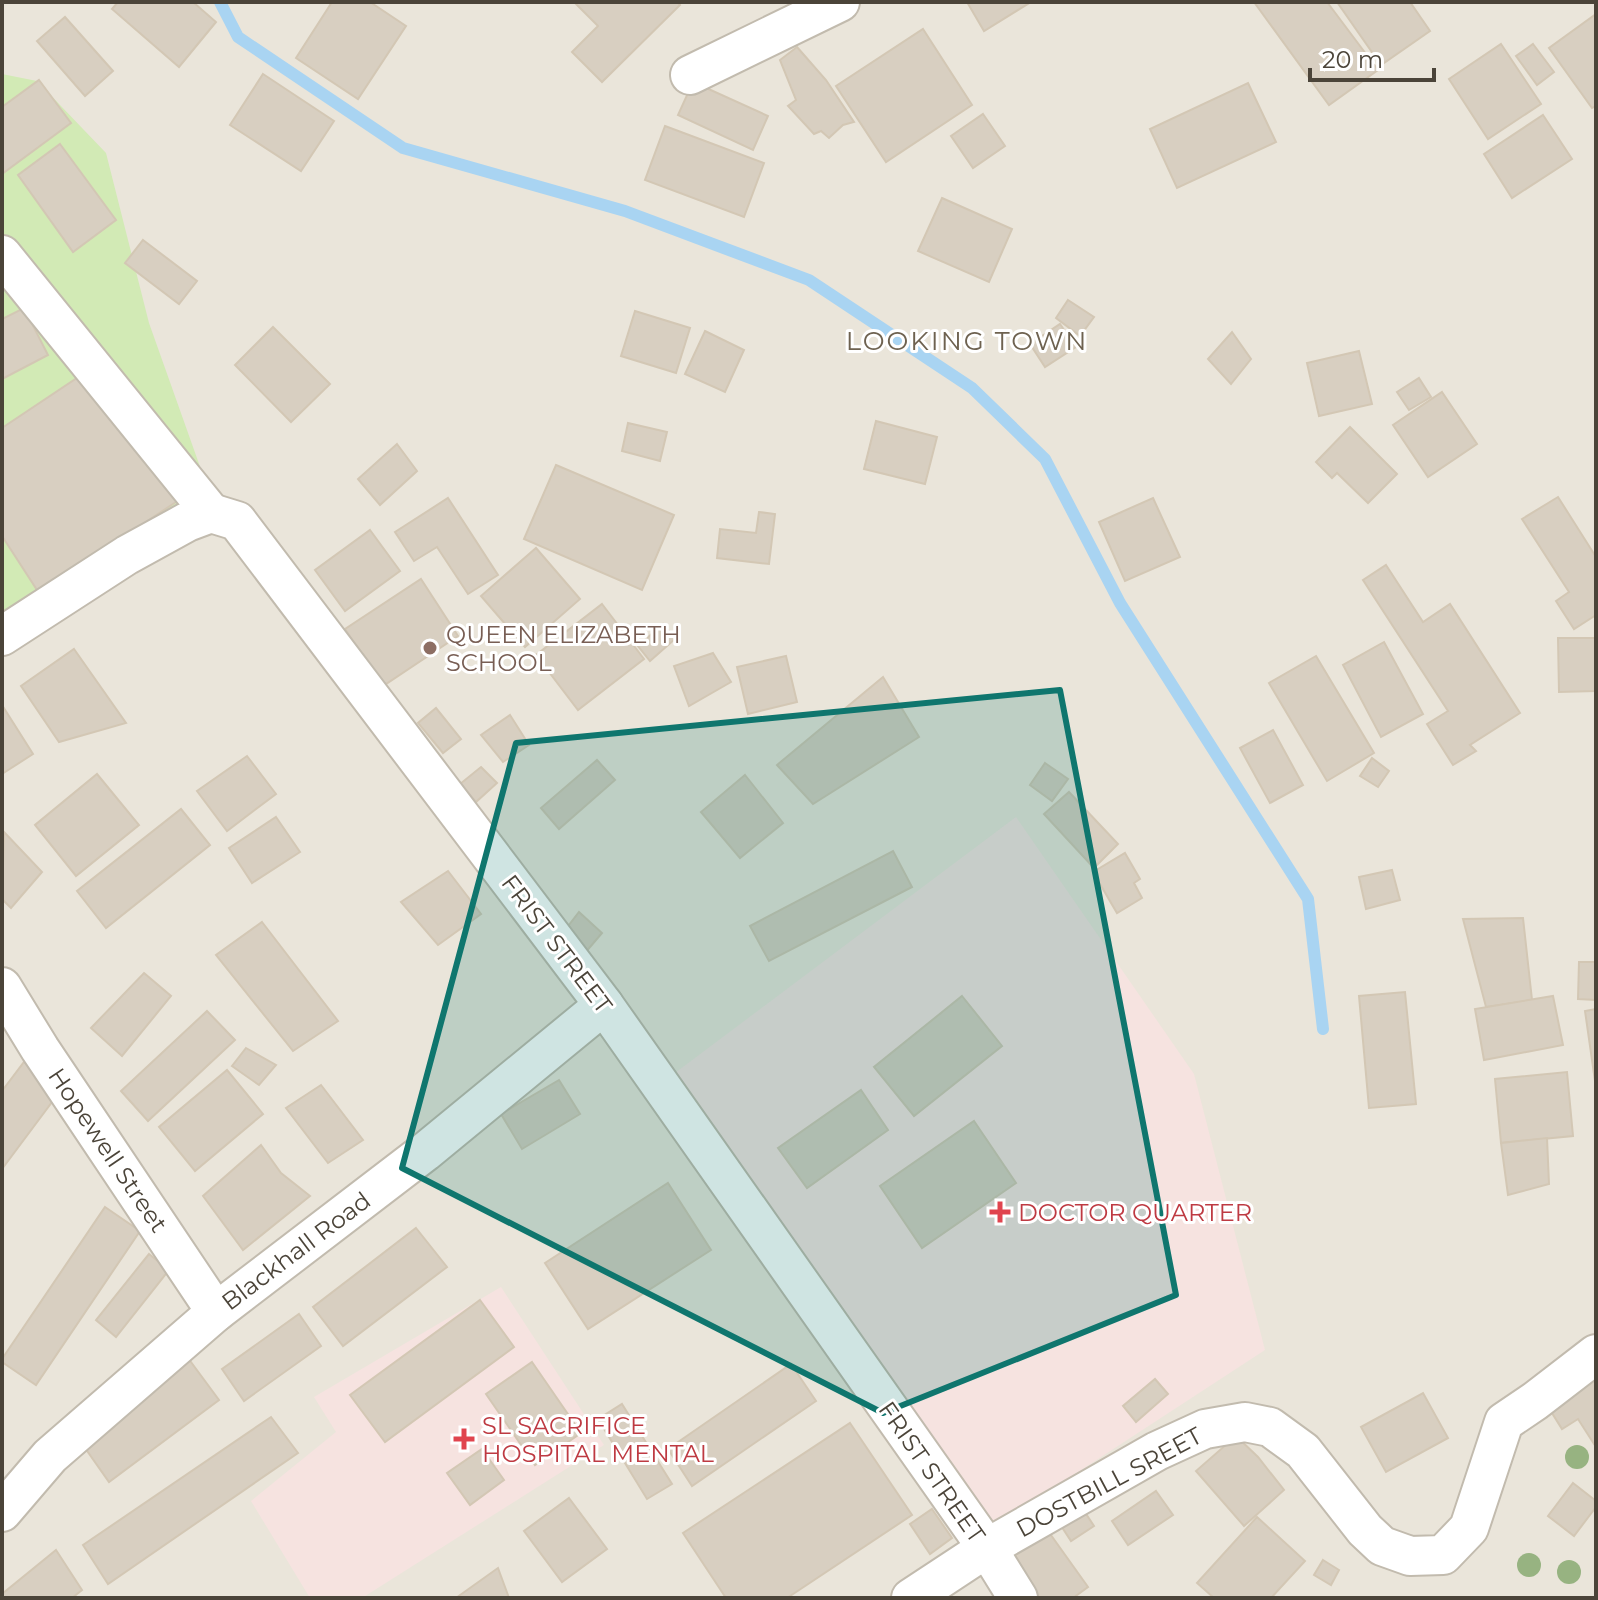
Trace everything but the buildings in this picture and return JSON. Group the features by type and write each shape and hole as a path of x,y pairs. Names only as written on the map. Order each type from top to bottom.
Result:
{"street":[{"path":"690,75 840,2"},
{"path":"2,255 211,513 187,522 127,555 2,636"},
{"name":"FRIST STREET","path":"211,513 237,521 604,1005 987,1548 1018,1598"},
{"name":"Hopewell Street","path":"2,987 216,1312"},
{"name":"Blackhall Road","path":"2,1512 50,1456 216,1312 425,1152 604,1005"},
{"name":"DOSTBILL SREET","path":"987,1548 1157,1451 1205,1429 1245,1422 1270,1427 1303,1451 1365,1530 1382,1546 1410,1556 1443,1555 1469,1528 1504,1422 1596,1354"},
{"path":"911,1598 987,1548"}],"highlighted area":[{"path":"1060,690 1176,1295 883,1413 402,1168 516,743"}],"shaded area":[{"path":"2,2 1596,2 1596,1598 2,1598"},
{"name":"DOCTOR QUARTER","path":"1016,817 1194,1074 1265,1350 986,1532 675,1073"},
{"name":"SL SACRIFICE HOSPITAL MENTAL","path":"501,1287 604,1445 362,1598 310,1598 251,1501 336,1432 314,1397"}],"green space":[{"path":"2,74 37,81 106,153 149,323 209,492 2,627"}],"waterway":[{"path":"220,2 238,37 403,148 625,211 809,280 972,388 1045,459 1120,603 1308,899 1323,1029"}],"place":[{"name":"QUEEN ELIZABETH SCHOOL","path":"430,648"},
{"name":"DOCTOR QUARTER","path":"1000,1212"},
{"name":"SL SACRIFICE HOSPITAL MENTAL","path":"464,1439"}],"district":[{"name":"LOOKING TOWN","path":"967,341"}]}
